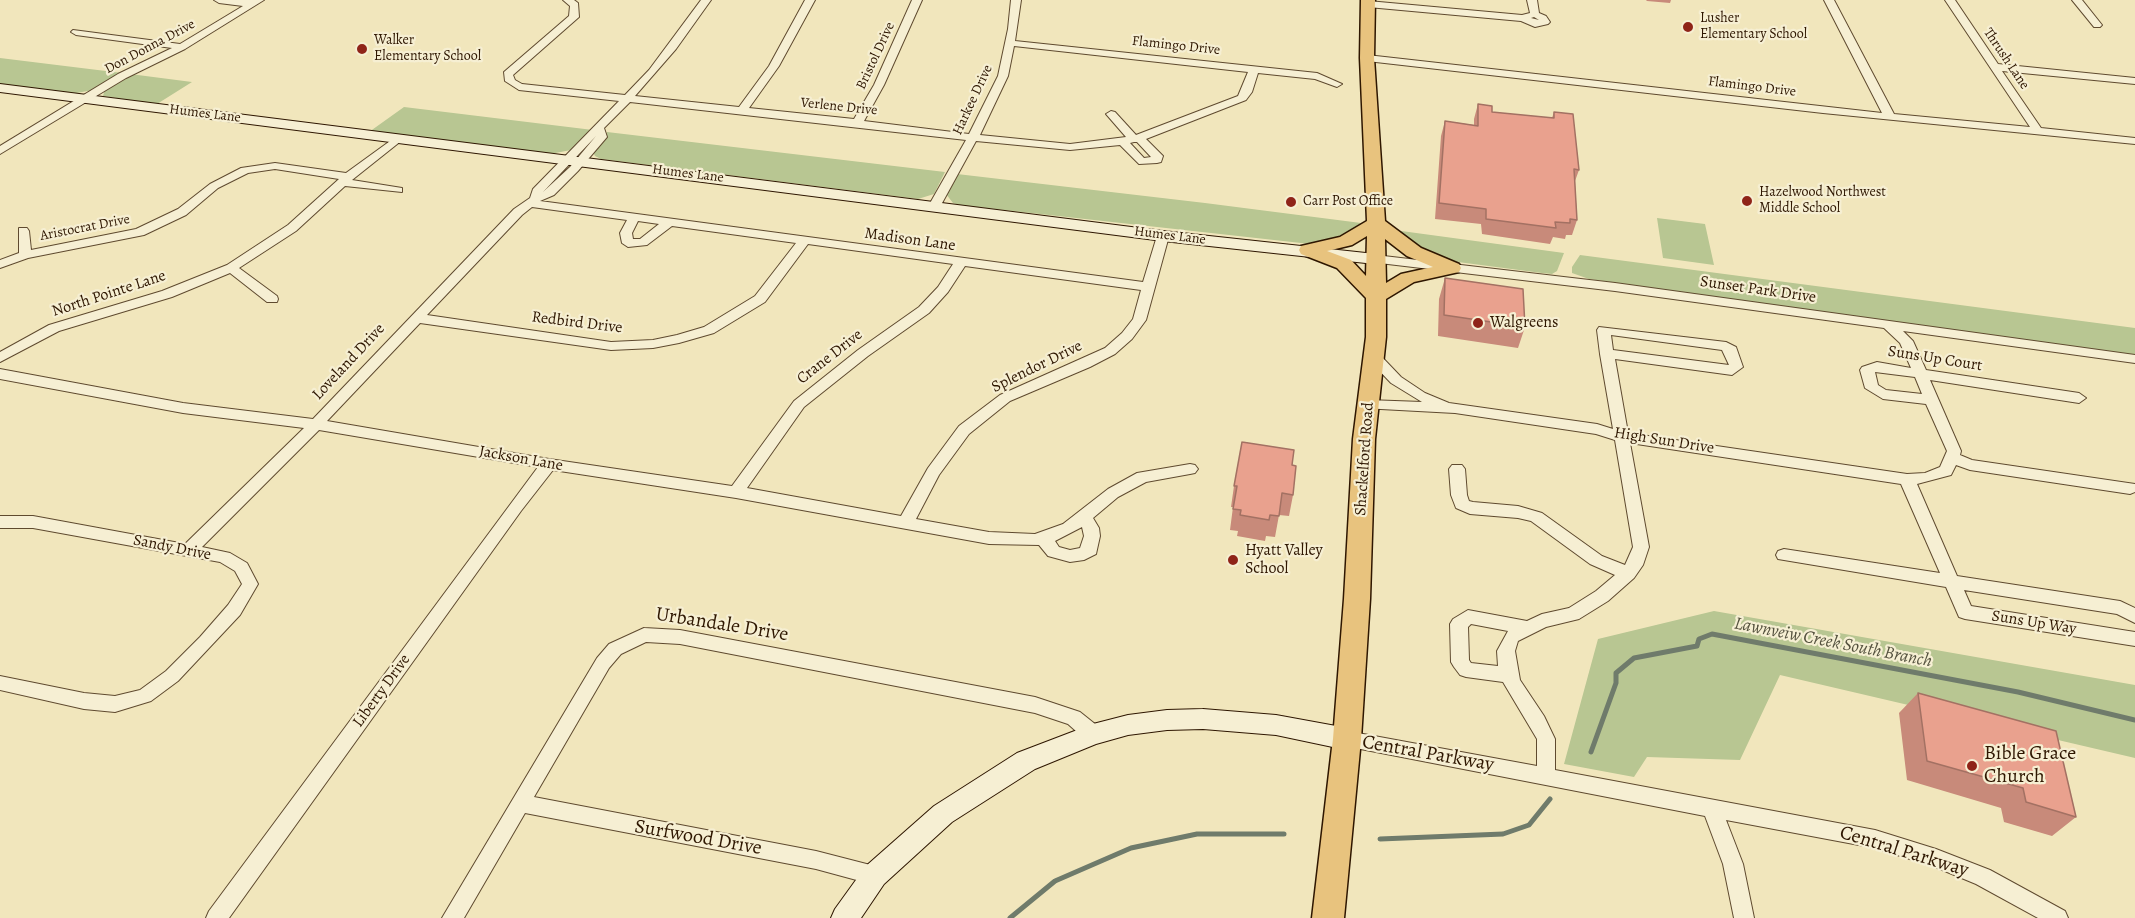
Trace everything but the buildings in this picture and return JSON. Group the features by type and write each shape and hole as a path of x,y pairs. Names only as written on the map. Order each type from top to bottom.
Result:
{"main road":[{"name":"Shackelford Road","path":"1328,918 1347,739 1367,405 1375,358 1376,224 1367,58 1368,2"},
{"path":"1308,250 1346,241 1376,224 1414,252 1452,268"},
{"path":"1308,250 1344,264 1376,297 1408,278 1452,268"}],"street":[{"path":"219,0 256,2"},
{"name":"Verlene Drive","path":"568,0 575,5 574,17 508,74 510,81 519,87 857,123 1054,147 1089,146 1136,138 1242,98 1247,93 1254,69"},
{"name":"Loveland Drive","path":"188,551 316,424 416,318 532,201 550,193 575,160 600,140 602,137 598,129 674,47 706,0"},
{"path":"742,111 774,66 810,0"},
{"name":"Bristol Drive","path":"857,123 879,85 917,0"},
{"name":"Harkee Drive","path":"935,205 999,85 1011,43 1016,0"},
{"path":"1368,2 1530,17 1532,0"},
{"path":"1829,0 1890,117"},
{"name":"Thrush Lane","path":"1950,0 2039,133"},
{"path":"2077,0 2097,25"},
{"name":"Don Donna Drive","path":"0,151 135,69 182,46 256,2"},
{"path":"76,33 182,46"},
{"name":"Flamingo Drive","path":"1011,43 1317,76 1337,84"},
{"name":"Flamingo Drive","path":"1367,58 2134,142"},
{"path":"1996,67 2135,81"},
{"name":"Humes Lane","path":"0,88 935,205 1163,236 1375,259"},
{"path":"1111,114 1157,156 1156,159 1143,162 1122,141"},
{"path":"0,137 18,140"},
{"name":"North Pointe Lane","path":"0,358 54,328 166,294 231,268 292,228 397,139"},
{"name":"Aristocrat Drive","path":"0,264 25,255 140,232 182,212 214,186 245,170 275,166 346,180"},
{"path":"346,180 398,190"},
{"name":"Madison Lane","path":"532,201 667,224 1150,287"},
{"path":"633,219 626,233 628,243 643,242 667,224"},
{"name":"Aristocrat Drive","path":"23,231 25,255"},
{"name":"Splendor Drive","path":"906,522 933,472 964,430 1005,398 1110,351 1139,320 1163,236"},
{"name":"Redbird Drive","path":"416,318 611,346 653,344 679,339 709,330 760,299 803,242"},
{"name":"Sunset Park Drive","path":"1375,259 1616,287 2135,359"},
{"name":"Crane Drive","path":"736,492 799,404 863,353 924,310 943,289 960,263"},
{"path":"231,268 272,299"},
{"path":"1888,325 1906,340 1954,451 1951,458 1970,465 2130,488"},
{"path":"1546,775 1546,739 1509,675 1506,651 1510,637 1542,621 1573,614 1602,596 1628,573 1637,561 1641,547 1607,354 1604,330 1726,346 1731,350 1736,367 1732,370 1607,354"},
{"path":"1375,358 1408,389 1434,402 1455,408"},
{"name":"Suns Up Court","path":"1933,400 1883,394 1872,388 1867,370 1877,368 2079,398"},
{"name":"Jackson Lane","path":"0,374 183,408 316,424 549,464 736,492 989,538 1043,538 1069,528 1113,493 1142,477 1190,469"},
{"name":"High Sun Drive","path":"1367,405 1455,408 1598,429 1623,437 1907,479 1925,478 1946,471 1951,458"},
{"name":"Liberty Drive","path":"216,918 508,516 549,464"},
{"path":"1457,469 1462,504 1470,508 1536,517 1596,560 1628,573"},
{"name":"Suns Up Way","path":"1907,479 1965,612 2135,639"},
{"path":"1043,538 1054,552 1070,556 1084,554 1090,550 1092,536 1091,528 1083,516"},
{"name":"Sandy Drive","path":"0,522 33,522 224,557 242,567 250,584 234,610 206,642 172,676 145,696 115,704 84,701 0,683"},
{"name":"Suns Up Way","path":"1784,555 2120,608 2135,616"},
{"path":"1509,675 1466,670 1460,662 1459,624 1468,617 1526,627"},
{"name":"Urbandale Drive","path":"452,918 603,663 615,649 644,635 680,637 1035,705 1074,718 1093,734"},
{"name":"Central Parkway","path":"845,918 874,875 944,814 990,782 1026,761 1093,734 1128,725 1167,720 1203,719 1276,725 1868,837 1936,858 1983,877 2058,918"},
{"name":"Surfwood Drive","path":"521,803 816,860 874,875"},
{"path":"1712,809 1733,864 1744,918"}],"green space":[{"path":"0,58 122,73 93,90 71,94 0,85"},
{"path":"130,74 192,82 157,104 103,96 105,89"},
{"path":"404,107 593,130 571,150 550,154 369,132"},
{"path":"607,132 945,172 934,194 918,199 601,159 593,152 605,138"},
{"path":"957,174 1361,223 1353,234 1340,241 1310,244 959,205 953,203 946,194"},
{"path":"1657,218 1705,224 1714,265 1663,258"},
{"path":"1394,230 1564,253 1557,271 1552,274 1435,259"},
{"path":"1580,255 2135,328 2135,357 1589,279 1572,273 1572,267"},
{"path":"1714,611 2135,685 2135,758 1780,675 1740,760 1647,757 1634,777 1564,764 1598,639"}],"waterway":[{"name":"Lawnveiw Creek South Branch","path":"1591,752 1616,683 1616,673 1634,658 1697,646 1699,639 1712,634 2018,692 2135,720"},
{"name":"Lawnveiw Creek South Branch","path":"1380,839 1503,834 1529,825 1550,799"},
{"name":"Lawnveiw Creek South Branch","path":"1010,918 1055,881 1131,848 1197,834 1284,834"}],"place":[{"name":"Lusher Elementary School","path":"1688,27"},
{"name":"Walker Elementary School","path":"362,49"},
{"name":"Hazelwood Northwest Middle School","path":"1747,201"},
{"name":"Carr Post Office","path":"1291,202"},
{"name":"Walgreens","path":"1478,323"},
{"name":"Hyatt Valley School","path":"1233,560"},
{"name":"Bible Grace Church","path":"1972,766"}]}
